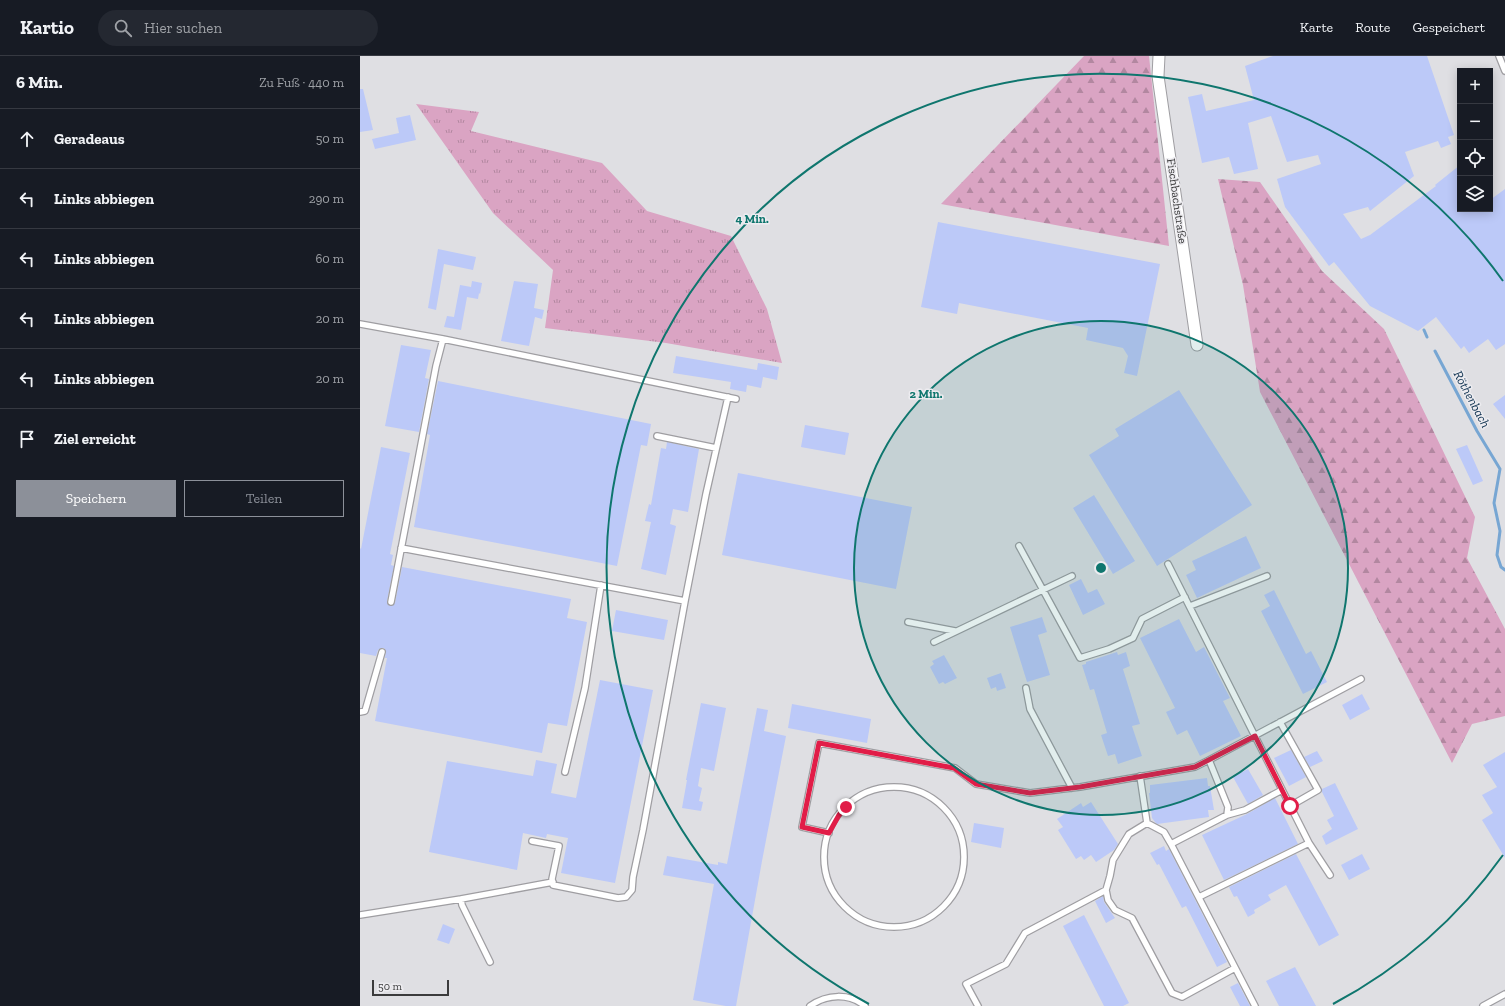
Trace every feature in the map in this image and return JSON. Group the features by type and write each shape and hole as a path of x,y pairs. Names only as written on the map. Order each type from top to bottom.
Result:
{"street":[{"name":"Fischbachstraße","path":"1159,56 1158,76 1197,345"}],"lane":[{"path":"1500,56 1505,71"},
{"path":"360,324 443,339 736,399"},
{"path":"391,602 436,366 443,339"},
{"path":"532,841 559,846 552,879 553,885 618,898 626,896 632,890 685,601 716,448 728,397"},
{"path":"657,436 716,448"},
{"path":"1019,546 1080,658 1109,650 1133,638 1142,619 1185,597"},
{"path":"401,548 685,601"},
{"path":"1168,564 1309,844 1330,875"},
{"path":"934,642 1072,576"},
{"path":"1190,606 1267,576"},
{"path":"565,772 584,688 601,585"},
{"path":"908,622 956,631"},
{"path":"360,712 365,711 382,652"},
{"path":"829,833 802,827 819,743 954,768 976,784 1030,793 1072,788 1195,767 1361,679"},
{"path":"1026,688 1030,709 1072,788"},
{"path":"1280,722 1318,790 1290,806"},
{"path":"1209,760 1228,807 1227,815"},
{"path":"1140,776 1147,823"},
{"path":"892,787 923,793 944,808 954,820 959,830 964,850 963,871 960,881 950,899 939,910 926,919 906,925 896,926 886,926 870,922 848,909 841,902 830,884 824,853 829,833 839,815 846,807 862,795 882,788 892,787"},
{"path":"1171,844 1227,815 1245,810 1282,790"},
{"path":"1147,823 1164,832 1199,896 1255,1006"},
{"path":"1147,823 1129,834 1113,860 1106,890 1108,900 1115,910 1132,918 1172,993 1182,997 1235,968"},
{"path":"1199,896 1309,844"},
{"path":"360,915 461,899 553,882"},
{"path":"978,1006 966,984 1006,964 1025,933 1106,890"},
{"path":"461,899 462,905 490,962"},
{"path":"1483,1006 1505,994"},
{"path":"810,1006 822,999 838,997 854,1000 865,1006"}],"green space":[{"path":"1084,56 1149,56 1169,246 941,204"},
{"path":"416,104 479,112 471,131 602,163 647,211 731,236 767,309 782,363 666,343 545,328 553,270 493,213"},
{"path":"1218,179 1260,182 1322,271 1384,329 1475,517 1467,558 1505,629 1505,716 1472,724 1452,763 1260,392 1243,285"}],"building":[{"path":"1273,56 1427,56 1454,135 1448,137 1451,144 1441,148 1438,141 1405,152 1414,176 1370,211 1368,207 1343,214 1361,239 1370,235 1436,186 1435,185 1457,167 1457,212 1493,212 1493,198 1505,189 1505,344 1496,350 1488,339 1469,353 1464,346 1461,349 1436,317 1418,331 1370,306 1334,262 1329,266 1285,207 1277,179 1321,164 1318,155 1287,162 1271,116 1248,123 1258,169 1234,174 1229,157 1202,163 1188,97 1202,94 1206,111 1254,100 1245,66"},
{"path":"360,89 363,89 373,130 360,132"},
{"path":"410,115 416,140 375,149 372,139 399,133 396,118"},
{"path":"938,222 1160,264 1137,376 1124,373 1128,356 1123,348 1086,340 1088,328 959,303 957,314 921,307"},
{"path":"438,249 476,257 473,270 444,264 436,310 428,308"},
{"path":"472,281 482,283 480,294 479,293 478,299 467,297 461,330 444,327 447,316 454,317 460,285 471,287"},
{"path":"514,281 538,284 534,308 544,310 542,319 535,317 529,346 501,341"},
{"path":"401,345 431,350 425,378 429,379 419,432 385,426"},
{"path":"676,356 757,370 758,363 779,367 777,380 763,377 761,388 747,385 746,392 730,389 731,382 673,373"},
{"path":"438,381 651,424 647,446 641,445 617,566 414,527 430,435 427,434"},
{"path":"1179,390 1252,505 1157,566 1089,455 1119,436 1115,429"},
{"path":"1505,395 1505,419 1493,404"},
{"path":"805,425 849,433 845,455 801,447"},
{"path":"667,442 699,449 688,512 673,509 670,524 676,526 666,575 641,569 651,522 645,521 649,504 651,505 661,448 666,449"},
{"path":"1467,445 1483,481 1473,485 1456,449"},
{"path":"381,447 410,453 390,554 393,555 391,565 394,566 387,601 388,605 392,606 395,603 402,567 571,599 567,618 587,622 567,726 548,723 542,753 375,721 387,658 385,658 386,651 384,648 378,650 376,656 360,653 360,548 361,549"},
{"path":"738,473 912,507 896,589 722,555"},
{"path":"1094,495 1135,561 1113,574 1073,508"},
{"path":"1246,536 1261,568 1197,598 1186,575 1196,570 1192,561"},
{"path":"1081,579 1088,593 1097,589 1105,604 1083,615 1069,585"},
{"path":"1274,590 1306,654 1311,651 1327,682 1303,694 1261,611 1270,606 1264,595"},
{"path":"616,610 668,620 664,640 612,631"},
{"path":"1042,617 1047,632 1038,635 1050,675 1027,682 1010,627"},
{"path":"1179,619 1196,652 1204,647 1230,698 1223,701 1241,736 1200,756 1187,730 1177,735 1166,712 1175,708 1140,638"},
{"path":"1117,652 1118,655 1126,652 1130,666 1123,669 1140,724 1132,726 1142,756 1118,764 1115,754 1108,756 1101,735 1107,733 1094,689 1090,690 1082,665 1086,664 1086,662"},
{"path":"944,655 957,678 945,684 943,682 939,684 930,667 934,664 932,661"},
{"path":"1001,673 1006,688 997,691 996,687 991,689 987,678"},
{"path":"600,680 653,690 615,883 561,873 568,838 547,834 546,838 523,833 517,870 429,852 447,761 533,776 536,760 557,764 551,793 576,798"},
{"path":"1362,694 1370,709 1350,720 1342,705"},
{"path":"701,703 726,708 714,771 701,768 698,786 702,788 699,801 703,802 701,811 682,808"},
{"path":"792,704 871,719 867,743 788,728"},
{"path":"757,708 768,710 764,731 786,736 736,1006 726,1006 693,1000 714,884 663,875 667,856 718,865 718,862 727,864"},
{"path":"1291,750 1306,777 1289,786 1274,758"},
{"path":"1317,751 1323,761 1310,767 1304,757"},
{"path":"1505,752 1505,858 1482,820 1493,813 1482,795 1497,787 1483,765"},
{"path":"1248,769 1263,795 1248,804 1233,777"},
{"path":"1207,778 1208,786 1210,786 1214,810 1208,810 1209,817 1157,824 1155,822 1152,818 1149,793 1150,785"},
{"path":"1335,783 1358,829 1326,845 1322,836 1332,829 1327,820 1334,816 1322,792 1322,789"},
{"path":"1275,798 1298,844 1224,880 1202,835 1247,814"},
{"path":"1091,802 1118,844 1114,850 1096,862 1091,855 1084,860 1081,856 1076,859 1058,830 1063,827 1057,819 1081,803 1083,807"},
{"path":"974,823 1004,828 1001,848 971,842"},
{"path":"1164,846 1166,851 1169,849 1227,962 1217,967 1186,906 1182,908 1159,864 1157,865 1150,853"},
{"path":"1296,854 1339,935 1319,946 1286,885 1268,895 1271,900 1254,910 1255,913 1248,917 1237,896 1234,897 1229,887"},
{"path":"1362,854 1370,869 1349,880 1341,865"},
{"path":"1103,896 1104,902 1115,918 1106,923 1095,901"},
{"path":"1084,915 1129,1003 1123,1006 1104,1006 1063,926"},
{"path":"443,924 455,929 449,944 437,940"},
{"path":"1295,967 1316,1006 1279,1006 1266,981"},
{"path":"1238,983 1250,1006 1240,1006 1230,987"}],"waterway":[{"name":"Röthenbach","path":"1424,330 1427,337"},
{"name":"Röthenbach","path":"1435,351 1477,431 1500,469 1494,503 1500,531 1497,555 1501,567 1505,570"}],"route":[{"path":"846,807 833,823 829,833 802,827 819,743 954,768 976,784 1030,793 1080,787 1195,767 1255,736 1290,806"}]}
